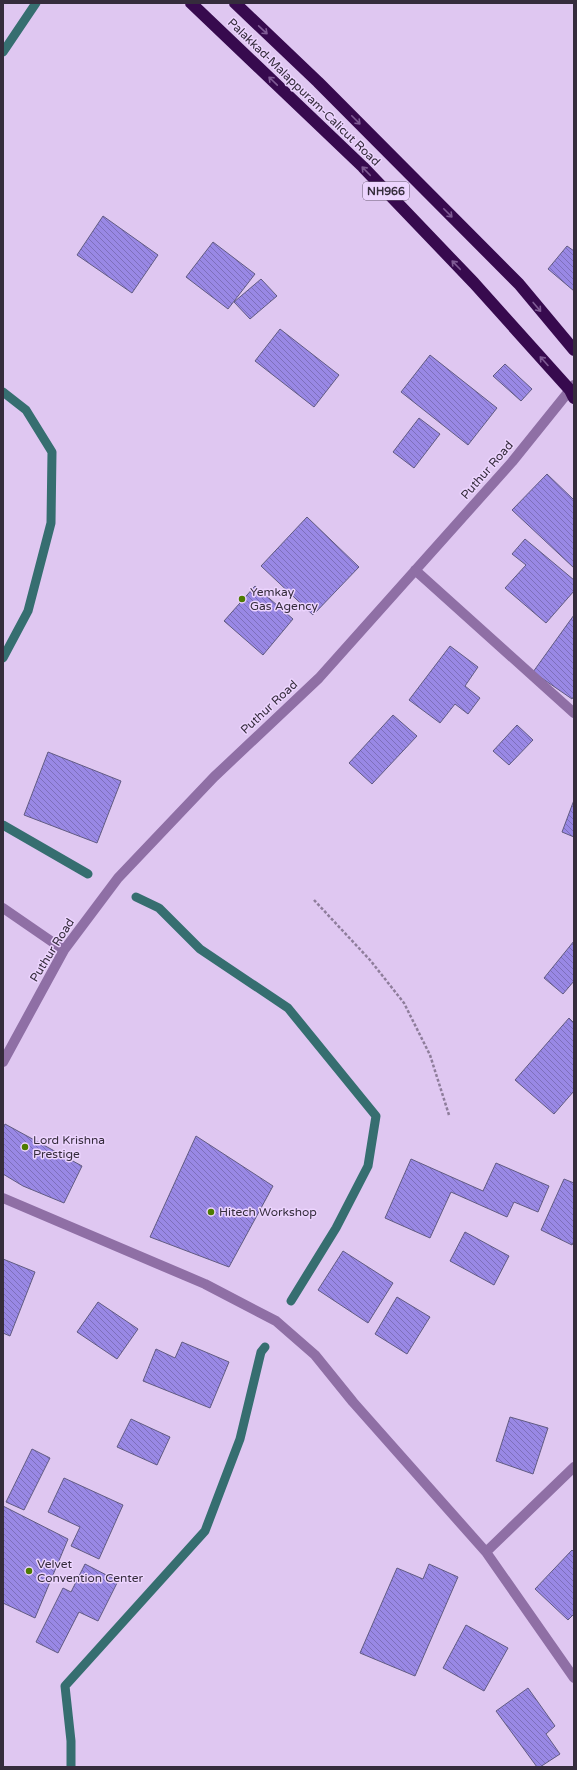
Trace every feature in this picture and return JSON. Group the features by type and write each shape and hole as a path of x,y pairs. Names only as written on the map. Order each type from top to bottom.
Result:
{"highway":[{"name":"Palakkad-Malappuram-Calicut Road","path":"191,3 363,167 474,283 572,391"},
{"name":"Palakkad-Malappuram-Calicut Road","path":"235,3 318,82 513,279 574,350"}],"street":[{"name":"Puthur Road","path":"3,1062 64,950 118,878 214,776 319,678 512,462 572,391"},
{"path":"416,570 535,676 574,713"},
{"path":"3,908 64,950"},
{"path":"3,1198 205,1284 276,1321 315,1355 353,1402 486,1552 574,1678"},
{"path":"486,1552 574,1467"}],"path":[{"path":"314,900 370,960 404,1003 430,1055 449,1115"}],"building":[{"path":"103,216 158,255 132,293 77,255"},
{"path":"213,242 255,274 228,309 186,277"},
{"path":"567,246 574,251 574,291 548,269"},
{"path":"261,279 277,296 250,319 234,302"},
{"path":"280,329 339,375 314,407 255,361"},
{"path":"430,355 497,408 468,445 401,392"},
{"path":"505,364 532,389 521,401 493,376"},
{"path":"419,418 440,434 414,468 393,452"},
{"path":"547,474 574,500 574,568 512,510"},
{"path":"307,517 359,567 313,615 261,566"},
{"path":"525,539 574,580 574,591 546,623 505,588 526,565 512,554"},
{"path":"255,586 293,619 263,655 224,621"},
{"path":"574,615 574,696 572,699 533,672"},
{"path":"450,646 478,667 465,686 480,698 468,714 455,704 440,723 409,700"},
{"path":"393,715 417,736 372,784 349,763"},
{"path":"517,725 533,740 509,765 493,751"},
{"path":"48,752 121,781 97,843 24,815"},
{"path":"574,800 574,837 562,832"},
{"path":"574,941 574,981 563,994 544,978"},
{"path":"569,1018 574,1023 574,1091 554,1114 515,1080"},
{"name":"Lord Krishna Prestige","path":"5,1124 82,1166 64,1203 23,1186 3,1174 3,1128"},
{"name":"Hitech Workshop","path":"196,1136 273,1186 229,1267 150,1237"},
{"path":"411,1159 483,1191 496,1163 549,1186 538,1212 514,1202 507,1217 451,1192 430,1238 385,1218"},
{"path":"564,1179 574,1183 574,1241 572,1245 541,1230"},
{"path":"465,1232 509,1256 494,1285 450,1261"},
{"path":"343,1251 393,1283 368,1323 318,1290"},
{"path":"3,1259 35,1272 10,1336 3,1333"},
{"path":"397,1297 430,1317 407,1354 375,1334"},
{"path":"98,1302 138,1329 117,1359 77,1332"},
{"path":"182,1342 229,1362 210,1408 143,1381 156,1349 175,1358"},
{"path":"510,1417 548,1428 533,1474 496,1461"},
{"path":"131,1419 170,1437 157,1465 117,1447"},
{"path":"32,1449 50,1458 24,1510 6,1502"},
{"path":"64,1478 123,1505 99,1559 71,1546 80,1527 48,1512"},
{"name":"Velvet Convention Center","path":"3,1506 68,1539 35,1618 3,1603"},
{"path":"572,1550 574,1552 574,1614 568,1620 535,1589"},
{"path":"85,1564 118,1581 98,1621 79,1612 58,1653 36,1642 63,1588 71,1592"},
{"path":"429,1564 458,1577 415,1676 360,1653 397,1568 423,1579"},
{"path":"466,1625 508,1648 484,1691 443,1668"},
{"path":"528,1688 555,1726 546,1734 560,1754 540,1767 537,1767 496,1711"}],"waterway":[{"path":"3,52 36,3"},
{"path":"3,392 26,410 52,452 51,523 28,611 3,658"},
{"path":"3,825 88,874"},
{"path":"136,897 159,908 200,949 288,1008 376,1116 368,1166 336,1228 291,1301"},
{"path":"71,1767 71,1741 65,1686 205,1531 240,1439 261,1352 265,1347"}],"place":[{"name":"Yemkay Gas Agency","path":"242,599"},
{"name":"Lord Krishna Prestige","path":"25,1147"},
{"name":"Hitech Workshop","path":"211,1212"},
{"name":"Velvet Convention Center","path":"29,1571"}]}
